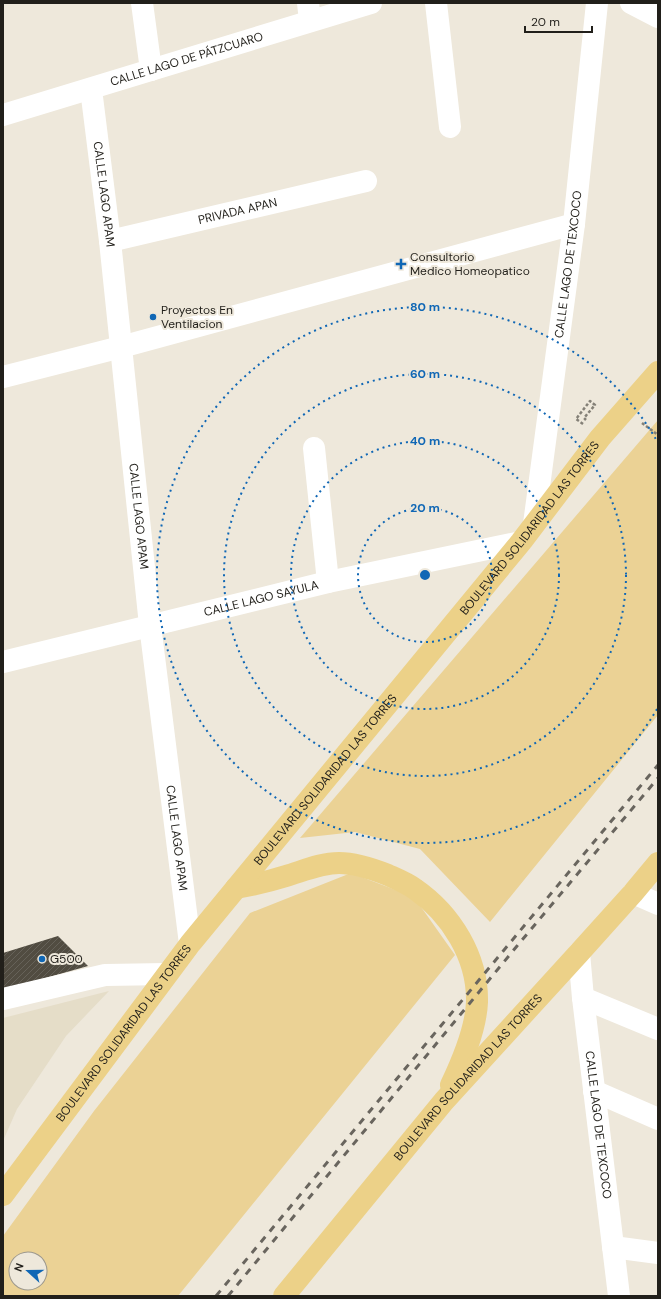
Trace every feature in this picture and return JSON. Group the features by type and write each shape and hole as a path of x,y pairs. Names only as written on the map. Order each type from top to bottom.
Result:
{"main road":[{"name":"BOULEVARD SOLIDARIDAD LAS TORRES","path":"4,1192 190,944 521,542 600,438 658,372"},
{"path":"236,888 261,883 306,869 338,863 381,872 399,880 415,888 439,910 459,936 467,953 474,975 477,1002 473,1024 460,1067 444,1101"},
{"name":"BOULEVARD SOLIDARIDAD LAS TORRES","path":"284,1296 444,1101 633,893 658,863"}],"street":[{"path":"142,3 151,70"},
{"name":"CALLE LAGO DE PÁTZCUARO","path":"3,115 151,70 309,12 371,3"},
{"path":"436,3 450,127"},
{"name":"CALLE LAGO DE TEXCOCO","path":"534,524 574,224 597,3"},
{"path":"631,3 658,17"},
{"name":"CALLE LAGO APAM","path":"91,89 122,347 150,625 190,944"},
{"name":"PRIVADA APAN","path":"110,241 366,181"},
{"path":"3,378 574,224"},
{"path":"314,448 328,582"},
{"name":"CALLE LAGO SAYULA","path":"3,662 328,582 521,542"},
{"path":"633,893 658,904"},
{"name":"CALLE LAGO DE TEXCOCO","path":"579,953 583,998 619,1296"},
{"path":"3,999 105,975 168,974"},
{"path":"583,998 658,1029"},
{"path":"594,1091 658,1119"},
{"path":"613,1247 658,1253"}],"path":[{"path":"576,419 590,401 595,405 584,418"},
{"path":"640,421 658,436"}],"shaded area":[{"path":"658,420 658,715 490,922 420,849 355,832 300,838"},
{"path":"351,873 414,897 455,955 178,1296 3,1296 3,1236 94,1111 250,913"},
{"path":"109,991 66,1036 17,1109 3,1141 3,1018"}],"building":[{"name":"G500","path":"58,936 88,966 3,990 3,953"}],"railway":[{"path":"216,1296 658,765"},
{"path":"228,1296 658,778"}],"place":[{"name":"Consultorio Medico Homeopatico","path":"401,264"},
{"name":"Proyectos En Ventilacion","path":"153,317"},
{"name":"G500","path":"42,959"}]}
